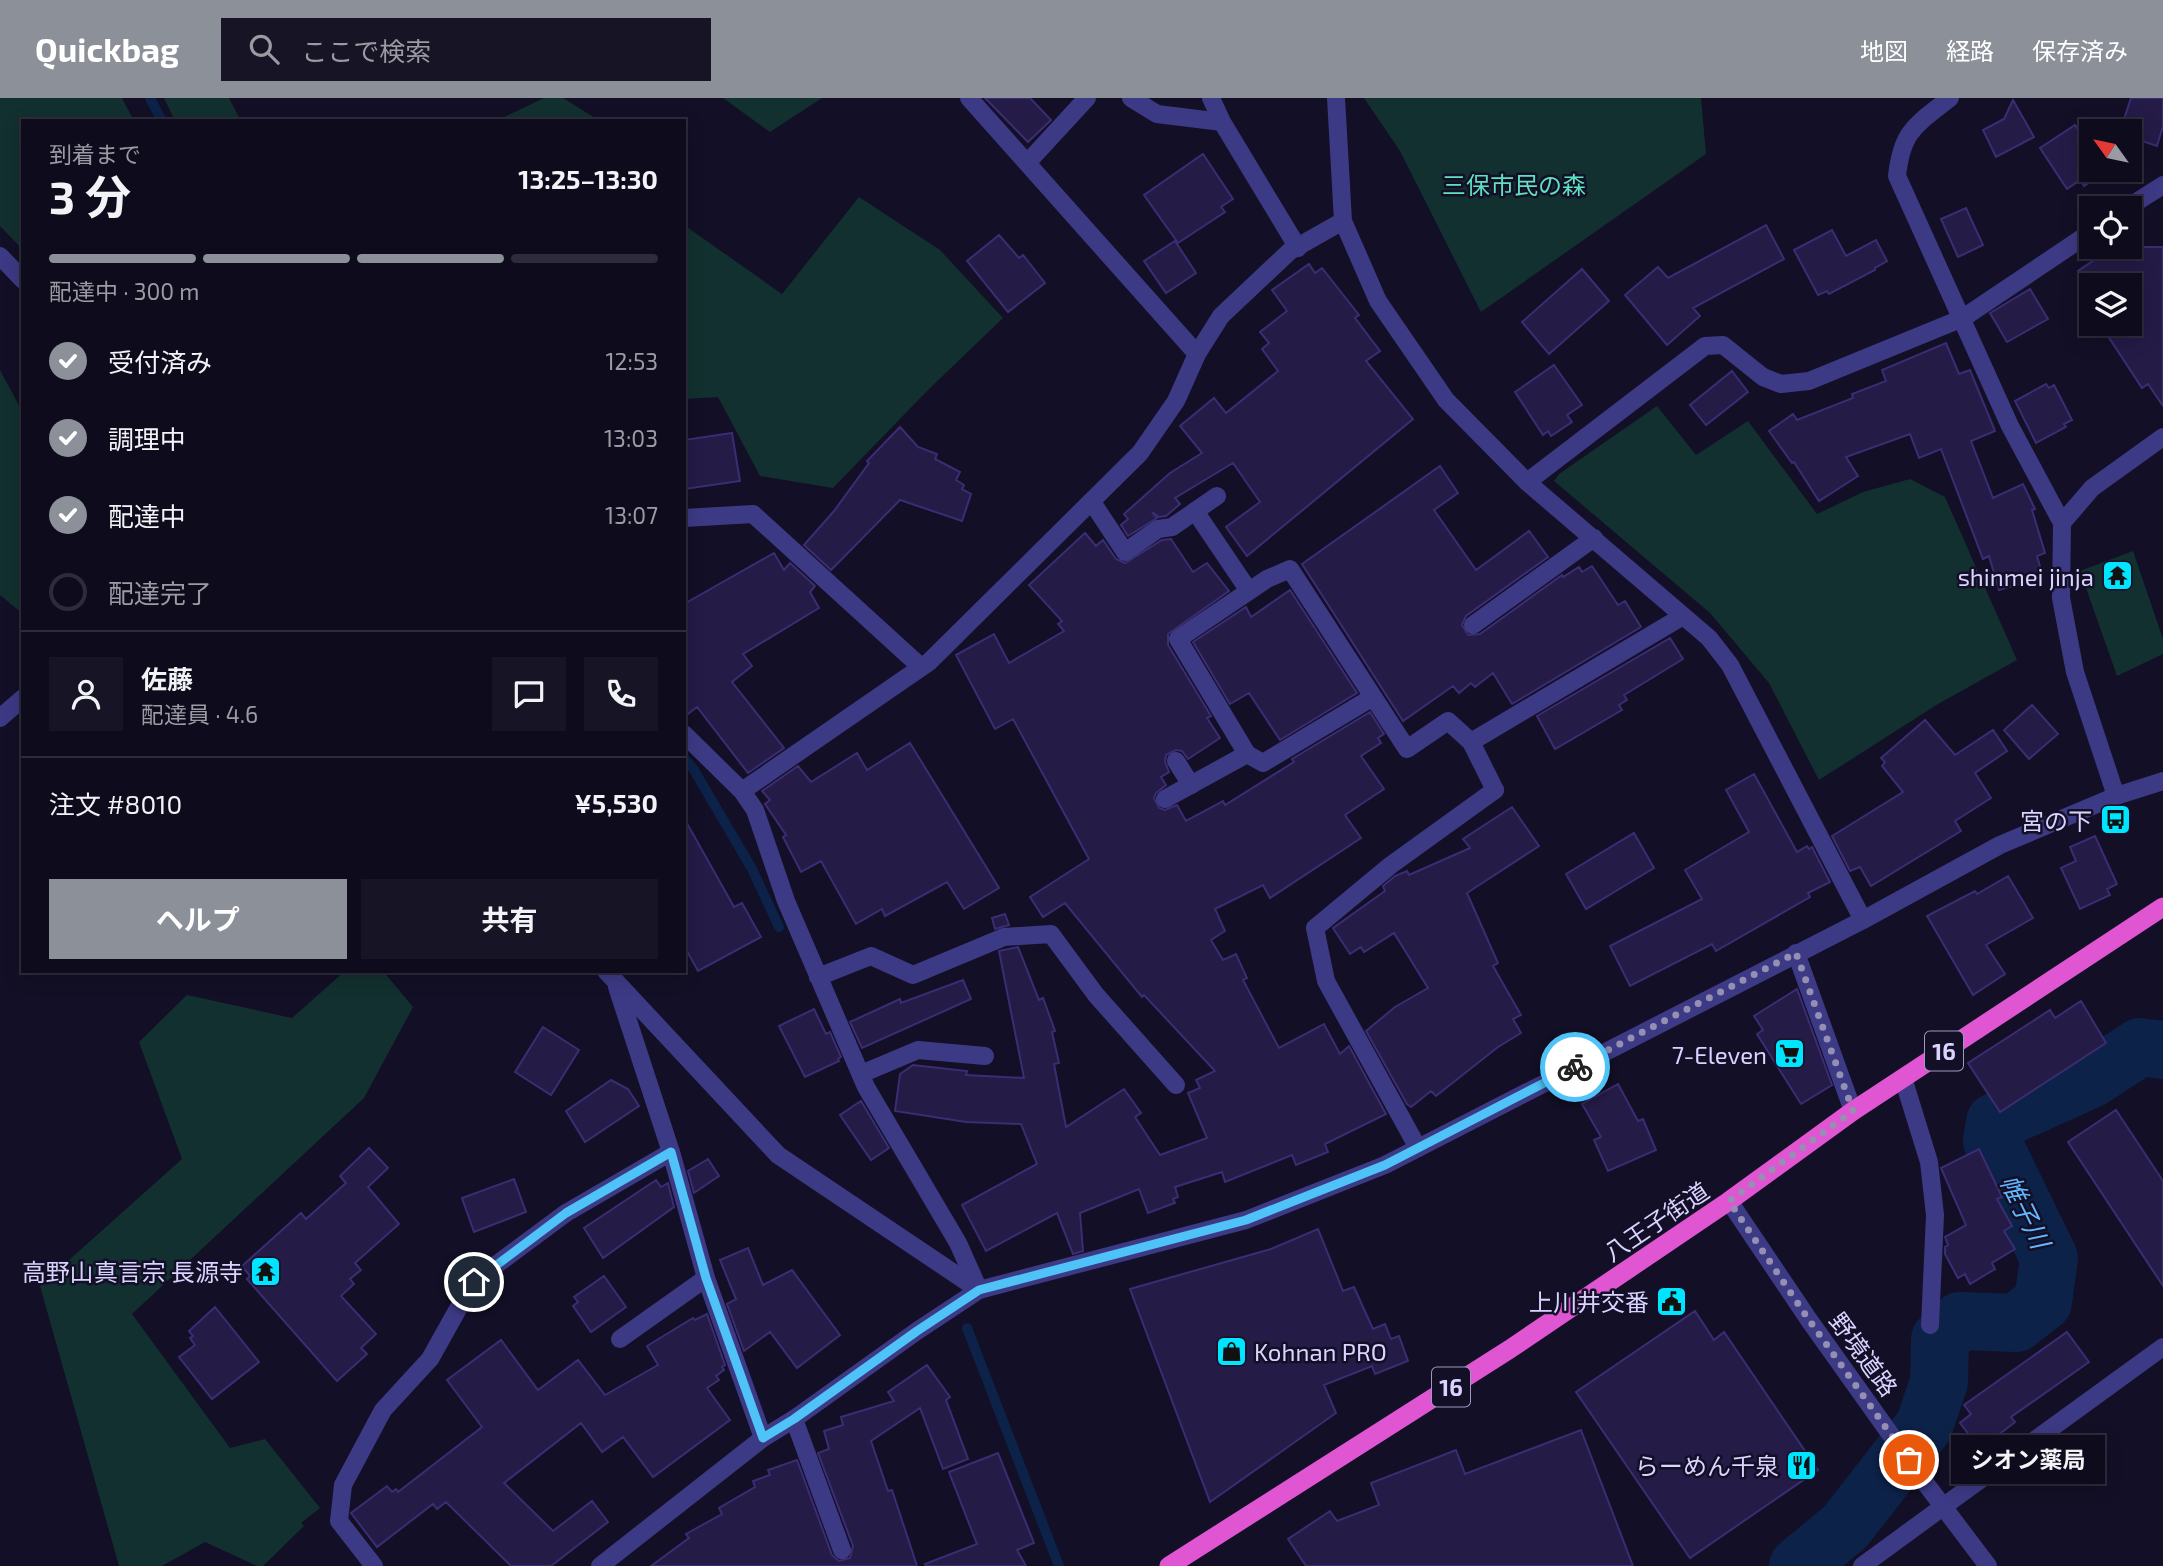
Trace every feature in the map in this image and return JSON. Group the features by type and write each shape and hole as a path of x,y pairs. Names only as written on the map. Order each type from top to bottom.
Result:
{"highway":[{"name":"八王子街道","path":"1169,1566 1510,1349 1729,1201 1853,1111 2163,907"}],"street":[{"path":"969,98 1197,354"},
{"path":"1028,162 1087,98"},
{"path":"1130,98 1157,114 1223,122"},
{"path":"1211,98 1298,248"},
{"path":"1336,98 1343,221 1378,301 1446,400 1527,482 1709,638 1730,665 1863,920"},
{"path":"1950,98 1910,130 1899,151 1897,176 2010,426 2062,523 2060,598 2075,672 2116,796"},
{"path":"2142,198 2163,185"},
{"path":"742,791 921,667 1140,453 1176,401 1197,354 1221,316 1290,251 1343,221"},
{"path":"1527,482 1705,346 1723,345 1763,377 1781,383 1809,382 1963,318 2079,240"},
{"path":"0,256 21,279"},
{"path":"2062,523 2092,488 2163,437"},
{"path":"1092,502 1125,552 1157,529 1172,527 1217,496"},
{"path":"1195,511 1249,591"},
{"path":"686,518 753,514 921,667"},
{"path":"1473,625 1594,538"},
{"path":"1373,697 1263,763 1247,754 1178,639 1267,579 1290,569 1408,749 1448,721 1471,742 1495,790 1391,866 1315,928 1326,981 1418,1148"},
{"path":"1471,742 1683,616"},
{"path":"0,718 21,700"},
{"path":"686,736 742,791 755,810 786,901 861,1074 958,1243 979,1290"},
{"path":"1165,799 1247,754"},
{"path":"1176,761 1191,785"},
{"path":"600,1566 763,1438 979,1290 1246,1220 1385,1165 1863,920 2000,845 2116,796 2163,781"},
{"path":"818,977 871,956 913,975 1003,937 1051,934 1096,995 1176,1085"},
{"path":"1796,953 1853,1111"},
{"path":"611,976 778,1155 979,1290"},
{"path":"611,976 671,1152 706,1278 763,1438"},
{"path":"861,1074 918,1050 985,1056"},
{"path":"1903,1078 1929,1162 1935,1216 1930,1325"},
{"path":"373,1566 339,1521 343,1485 383,1410 430,1359 474,1282 566,1213 671,1152"},
{"name":"野境道路","path":"1729,1201 1880,1420 1986,1565"},
{"path":"620,1339 706,1278"},
{"path":"1862,1566 2163,1347"},
{"path":"794,1419 842,1550"}],"green space":[{"path":"0,98 122,98 133,119 21,119 21,248 0,226"},
{"path":"164,98 229,98 240,119 174,119"},
{"path":"544,98 563,98 597,119 500,119"},
{"path":"723,98 822,98 770,132"},
{"name":"三保市民の森","path":"1364,98 1701,98 1706,154 1481,312 1400,151"},
{"path":"859,197 940,250 1003,318 927,391 833,488 760,476 718,397 686,399 686,226 782,294"},
{"path":"0,370 21,409 21,612 0,595"},
{"path":"1657,406 1696,455 1748,421 1817,514 1863,492 1910,479 1945,497 2017,660 1938,704 1819,780 1769,683 1710,613 1554,481 1559,474"},
{"path":"2133,551 2163,639 2163,654 2117,676 2080,571"},
{"path":"343,973 385,973 413,1007 364,1098 132,1314 230,1448 265,1439 320,1508 301,1523 304,1526 263,1566 257,1566 205,1542 162,1566 119,1566 40,1286 182,1159 139,1042 187,995 292,1018"}],"building":[{"path":"985,98 1030,98 1051,120 1028,142"},
{"path":"2131,98 2163,98 2163,126 2157,146 2142,141 2142,119 2124,119"},
{"path":"2013,100 2034,137 1996,157 1983,130 2004,119"},
{"path":"2075,125 2079,131 2079,181 2067,189 2040,148"},
{"path":"1203,154 1233,199 1221,207 1225,212 1178,243 1144,195"},
{"path":"1966,208 1983,245 1958,257 1941,219"},
{"path":"1766,225 1784,259 1693,308 1700,316 1667,345 1625,295 1658,267 1668,278"},
{"path":"1832,230 1846,256 1876,240 1887,261 1829,294 1827,291 1818,295 1794,250"},
{"path":"999,235 1019,258 1023,255 1045,283 1008,312 967,261"},
{"path":"1175,241 1196,273 1166,293 1144,261"},
{"path":"2142,247 2163,247 2163,406 2148,384 2142,388 2108,336 2142,336 2142,273 2078,271 2096,259 2142,259"},
{"path":"1309,264 1315,273 1322,268 1359,315 1355,318 1380,351 1366,361 1413,419 1247,556 1226,527 1260,502 1233,463 1175,498 1180,504 1166,516 1159,517 1152,512 1157,518 1128,536 1121,525 1128,519 1124,514 1170,473 1202,453 1180,426 1214,398 1226,413 1278,371 1262,349 1269,343 1260,332 1287,311 1272,290"},
{"path":"1582,269 1609,301 1549,354 1522,322"},
{"path":"2030,289 2048,319 2007,342 1990,313"},
{"path":"1946,343 1959,374 1970,370 1995,431 1971,441 1993,498 2023,484 2035,509 2032,510 2045,553 2037,556 2043,577 1999,590 1989,556 1983,559 1941,449 1919,458 1910,434 1846,457 1858,476 1819,501 1794,462 1792,463 1769,431 1793,414 1797,420 1853,398 1852,394 1886,381 1882,370"},
{"path":"1554,365 1582,405 1567,415 1572,422 1551,436 1548,431 1543,435 1515,392"},
{"path":"1732,371 1748,392 1706,425 1690,405"},
{"path":"2046,384 2049,388 2054,385 2072,420 2064,424 2066,427 2036,443 2015,401"},
{"path":"900,427 918,447 937,454 935,459 960,472 956,480 964,485 962,489 971,494 962,521 900,500 831,570 804,545 834,511 869,463 867,461"},
{"path":"732,433 740,481 686,489 686,440"},
{"path":"1440,466 1458,493 1434,510 1476,570 1529,531 1548,557 1466,616 1462,625 1468,635 1480,634 1562,575 1563,577 1579,567 1582,572 1592,566 1618,605 1625,601 1641,627 1512,704 1493,673 1475,687 1471,683 1459,693 1453,686 1403,721 1302,564"},
{"path":"1085,533 1096,546 1103,540 1116,559 1125,563 1162,540 1171,539 1193,572 1207,563 1229,591 1168,634 1168,645 1211,716 1207,718 1220,738 1188,759 1182,751 1176,750 1166,755 1165,762 1169,772 1161,777 1166,785 1154,798 1159,808 1165,810 1177,805 1186,821 1223,801 1225,805 1294,762 1292,759 1370,712 1384,734 1378,738 1381,743 1361,756 1384,789 1345,815 1361,838 1270,898 1263,885 1215,909 1225,931 1211,940 1223,960 1236,954 1247,978 1243,980 1279,1048 1324,1024 1340,1054 1349,1046 1386,1114 1325,1144 1328,1152 1296,1165 1292,1155 1225,1182 1222,1172 1175,1187 1178,1197 1173,1199 1175,1203 1148,1213 1139,1189 1080,1213 1083,1251 1073,1254 1057,1213 986,1251 962,1205 1037,1164 1021,1124 966,1122 895,1111 900,1074 913,1065 967,1071 966,1075 1024,1078 999,951 1018,947 1039,1000 1043,998 1055,1031 1052,1032 1059,1063 1054,1064 1066,1127 1124,1089 1141,1113 1135,1117 1160,1155 1207,1138 1188,1093 1200,1088 1196,1080 1215,1071 1144,995 1142,997 1065,903 1043,917 1030,897 1089,859 1013,719 995,729 956,655 994,634 1009,663 1064,631 1058,624 1062,621 1029,585"},
{"path":"774,553 784,570 790,563 815,586 810,592 819,608 743,654 752,666 732,682 784,748 748,773 697,707 686,715 686,603"},
{"path":"1290,590 1357,693 1280,740 1249,693 1230,704 1193,642 1246,607 1251,617"},
{"path":"1670,638 1683,659 1624,695 1627,700 1619,705 1622,710 1555,749 1537,716"},
{"path":"2032,705 2058,734 2029,759 2004,730"},
{"path":"1925,720 1955,755 1993,730 2007,751 1975,773 1991,798 1955,821 1961,831 1871,886 1860,867 1850,871 1832,836 1903,792 1882,766 1885,762 1881,758"},
{"path":"910,743 999,888 964,909 947,882 885,916 882,909 856,924 821,861 801,872 783,837 786,835 765,804 770,800 762,791 798,766 811,782 857,753 867,770"},
{"path":"1754,774 1797,852 1807,846 1809,849 1812,847 1830,882 1808,893 1810,897 1716,951 1712,944 1630,986 1610,946 1702,899 1685,870 1749,832 1726,790"},
{"path":"1512,807 1539,846 1467,893 1498,963 1493,966 1521,1015 1513,1019 1521,1033 1498,1047 1436,1096 1431,1091 1411,1107 1366,1031 1395,1007 1428,988 1394,933 1364,952 1361,947 1350,954 1333,928 1385,891 1383,886 1395,876 1407,871 1409,875 1470,848 1463,839"},
{"path":"686,822 734,907 742,903 761,937 698,971 686,950"},
{"path":"1634,833 1654,868 1586,909 1566,874"},
{"path":"2095,836 2117,884 2107,889 2110,895 2080,909 2061,868 2076,861 2070,847"},
{"path":"2008,876 2033,918 1986,945 2005,974 1973,995 1927,916 1975,891 1977,894"},
{"path":"1005,914 1009,925 995,929 992,918"},
{"path":"963,980 971,999 862,1048 850,1022 900,999 901,1003"},
{"path":"1797,989 1832,1085 1801,1104 1757,1034 1763,1030 1754,1016"},
{"path":"2081,1001 2106,1043 2000,1112 1968,1063 2050,1010 2055,1018"},
{"path":"814,1009 826,1034 830,1032 841,1057 839,1061 805,1077 779,1026"},
{"path":"543,1027 579,1050 551,1095 515,1072"},
{"path":"611,1080 628,1089 639,1106 585,1142 566,1111"},
{"path":"1618,1084 1638,1121 1643,1119 1656,1150 1608,1171 1594,1140 1601,1137 1582,1104"},
{"path":"861,1101 889,1148 871,1160 840,1115"},
{"path":"2116,1110 2163,1181 2163,1286 2068,1142"},
{"path":"369,1148 388,1168 368,1187 399,1224 355,1263 361,1270 350,1279 354,1284 341,1296 376,1334 361,1348 367,1354 337,1381 247,1279 250,1276 242,1266 301,1213 306,1219 346,1183 340,1176"},
{"path":"1979,1149 2002,1197 1997,1199 2012,1226 2004,1231 2015,1249 1992,1263 1995,1269 1970,1284 1965,1274 1958,1278 1945,1254 1945,1247 1948,1245 1945,1237 1966,1225 1941,1168"},
{"path":"708,1159 719,1176 694,1193 688,1171"},
{"path":"514,1179 526,1212 474,1232 462,1198"},
{"path":"656,1180 661,1187 668,1183 674,1207 603,1258 584,1228"},
{"name":"Kohnan PRO","path":"1318,1229 1343,1291 1354,1287 1373,1329 1385,1324 1391,1339 1399,1336 1408,1361 1375,1374 1372,1366 1324,1385 1336,1413 1210,1502 1130,1289 1271,1249"},
{"path":"748,1248 763,1285 792,1270 840,1335 797,1368 770,1332 744,1351 727,1304 736,1299 720,1260"},
{"path":"604,1276 626,1307 591,1332 573,1306 578,1302 574,1297"},
{"path":"215,1307 259,1362 212,1399 179,1357 195,1345 189,1331"},
{"path":"1695,1311 1714,1340 1724,1332 1818,1470 1690,1558 1576,1392"},
{"path":"707,1314 725,1365 722,1367 724,1370 716,1376 719,1380 707,1388 730,1420 653,1477 623,1437 602,1452 581,1423 504,1483 553,1531 592,1501 608,1522 551,1566 511,1566 446,1502 437,1509 433,1504 377,1547 351,1513 387,1486 392,1492 396,1489 398,1492 482,1427 447,1380 501,1340 538,1390 578,1360 605,1395 658,1365 647,1346 693,1318 695,1320"},
{"path":"2067,1332 2089,1362 2011,1417 2015,1422 1980,1449 1960,1423 1971,1414 1964,1405"},
{"path":"927,1365 950,1397 946,1400 968,1459 943,1469 920,1408 871,1441 888,1491 892,1490 917,1566 651,1566 689,1538 686,1534 722,1514 719,1508 755,1487 753,1481 770,1475 768,1470 797,1460 832,1555 839,1561 850,1558 853,1546 818,1453 829,1449 824,1431 843,1425 841,1417 894,1401 888,1392"},
{"path":"1581,1430 1633,1566 1306,1566 1288,1539 1330,1511 1337,1521 1379,1505 1371,1483 1456,1450 1465,1474"},
{"path":"998,1453 1034,1543 1017,1550 1026,1566 926,1566 925,1564 977,1544 949,1472"}],"waterway":[{"path":"150,98 161,119"},
{"path":"686,760 752,869 779,927"},
{"name":"帷子川","path":"1798,1566 1845,1527 1924,1426 1939,1382 1940,1339 1960,1321 2016,1323 2043,1302 2049,1258 1992,1141 1995,1122 2091,1079 2140,1047 2163,1050"},
{"path":"967,1328 1059,1566"}],"way so far":[{"path":"1575,1067 1796,953 1853,1111 1729,1201 1809,1320 1909,1460"}],"place":[{"name":"shinmei jinja","path":"2117,576"},
{"name":"宮の下","path":"2115,820"},
{"name":"7-Eleven","path":"1790,1054"},
{"name":"高野山真言宗 長源寺","path":"266,1271"},
{"name":"上川井交番","path":"1672,1301"},
{"name":"Kohnan PRO","path":"1231,1351"},
{"name":"シオン薬局","path":"1909,1460"},
{"name":"らーめん千泉","path":"1802,1465"}],"route":[{"path":"474,1282 566,1213 671,1152 706,1278 763,1438 979,1290 1246,1220 1385,1165 1575,1067"}]}
